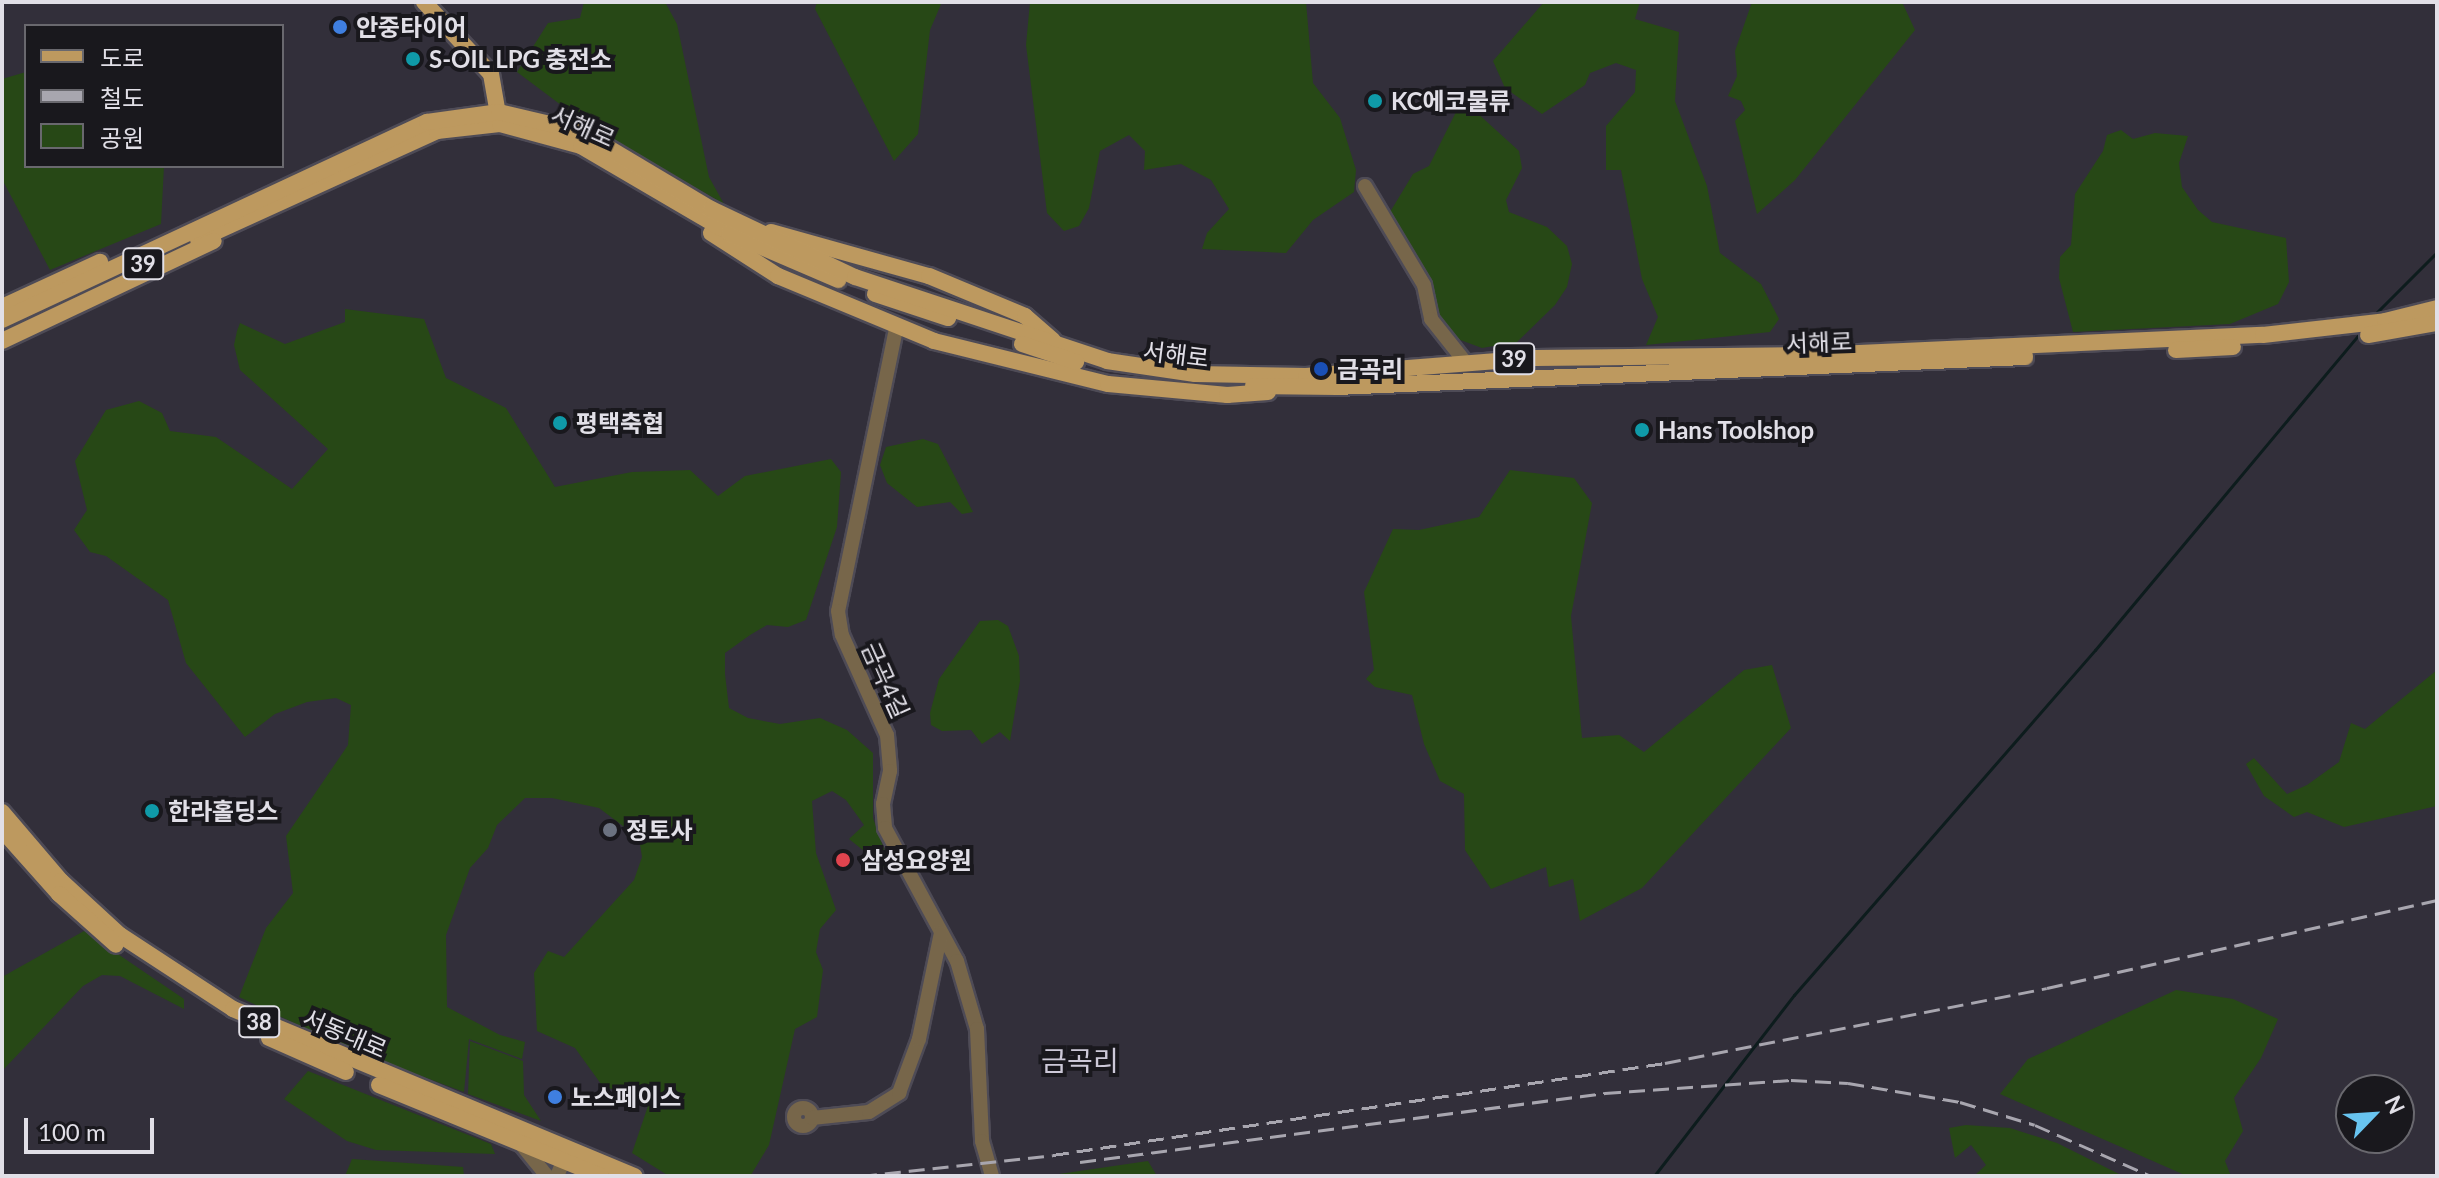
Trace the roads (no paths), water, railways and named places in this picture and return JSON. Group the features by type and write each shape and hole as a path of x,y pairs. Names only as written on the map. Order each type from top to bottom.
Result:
{"main road":[{"path":"424,2 484,62 496,82 499,118"},
{"name":"서해로","path":"2,329 286,203 437,131 499,118 581,146 690,212 775,256 1053,355 1184,381 1289,388 2203,349 2437,323"},
{"name":"서해로","path":"2,320 427,122 499,118 580,131 739,224 855,277 1107,361 1195,374 1306,376 1466,363 2093,344 2344,332"},
{"path":"2,341 286,203"},
{"path":"2,307 167,233 232,212"},
{"path":"690,212 725,243 778,276 896,329 1050,371 1147,389 1257,394 1289,388"},
{"path":"739,224 917,275 1025,316 1058,345"},
{"name":"서해로","path":"2386,327 2437,308"},
{"name":"서동대로","path":"2,812 74,894 138,950 188,983 283,1033 565,1162 635,1176"},
{"name":"서동대로","path":"2,830 93,926 200,1003 311,1058 601,1176"}],"street":[{"path":"1365,186 1424,285 1431,319 1466,363"},
{"name":"금곡4길","path":"896,329 838,611 842,635 890,750 885,828 957,961 977,1029 982,1141 992,1176"},
{"path":"812,1118 869,1112 899,1093 919,1039 941,933"},
{"path":"518,1141 547,1176"}],"waterway":[{"path":"2372,317 2437,252"},
{"path":"1654,1176 1794,995 2095,650 2363,330"}],"railway":[{"path":"861,1176 1053,1155 1665,1063 2047,988 2437,900"},
{"path":"1080,1162 1605,1093 1791,1080 1848,1083 1960,1102 2035,1125 2151,1176"}],"place":[{"name":"안중타이어","path":"340,27"},
{"name":"S-OIL LPG 충전소","path":"413,59"},
{"name":"KC에코물류","path":"1375,101"},
{"name":"금곡리","path":"1321,369"},
{"name":"평택축협","path":"560,423"},
{"name":"Hans Toolshop","path":"1642,430"},
{"name":"한라홀딩스","path":"152,811"},
{"name":"정토사","path":"610,830"},
{"name":"삼성요양원","path":"843,860"},
{"name":"노스페이스","path":"555,1097"}],"district":[{"name":"금곡리","path":"1080,1060"}]}
